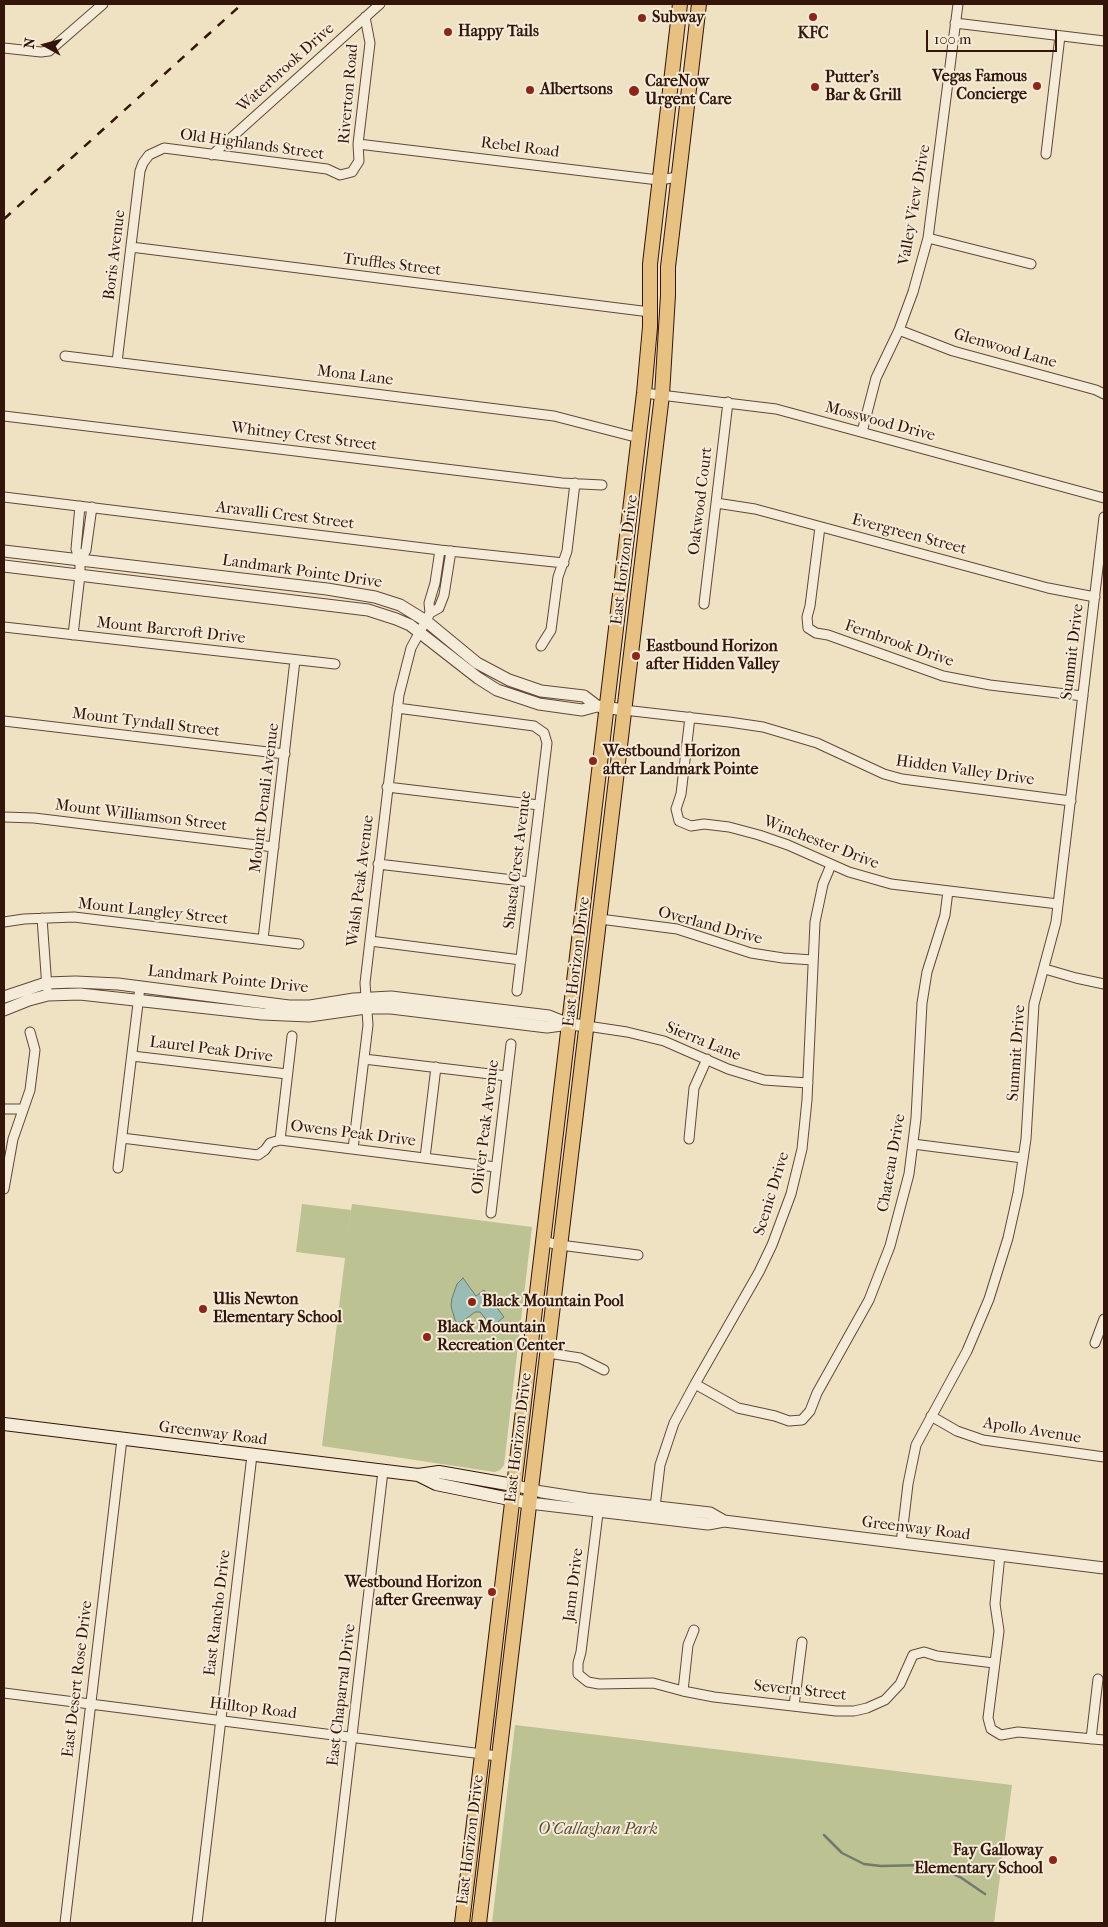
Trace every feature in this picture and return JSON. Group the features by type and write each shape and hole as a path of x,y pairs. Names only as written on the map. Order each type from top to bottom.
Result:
{"main road":[{"name":"East Horizon Drive","path":"479,1923 512,1639 508,1618 521,1496 542,1241 569,1024 602,707 639,438 650,312 650,264 680,4"},
{"name":"East Horizon Drive","path":"462,1923 482,1753 521,1496 548,1353 662,394 668,268 677,177 700,4"},
{"path":"639,438 643,442 645,450 641,494 644,509 648,514"},
{"name":"Greenway Road","path":"4,1424 418,1475 439,1472 521,1496"},
{"path":"482,1753 488,1758 481,1829 482,1848 486,1858"}],"street":[{"path":"4,48 41,52 49,50 103,4"},
{"name":"Waterbrook Drive","path":"212,155 380,4"},
{"name":"Valley View Drive","path":"862,432 876,378 899,330 915,286 928,238 958,4"},
{"name":"Riverton Road","path":"352,172 358,162 358,144 370,43 365,17"},
{"path":"955,23 1104,41"},
{"path":"1046,154 1060,36"},
{"name":"Rebel Road","path":"358,144 660,180 677,177"},
{"name":"Old Highlands Street","path":"149,155 164,148 327,169 340,175 352,172"},
{"name":"Boris Avenue","path":"117,362 140,171 149,155"},
{"path":"928,238 1031,264"},
{"name":"Truffles Street","path":"131,247 650,312"},
{"name":"Glenwood Lane","path":"899,330 953,351 1096,390 1104,394"},
{"name":"Mona Lane","path":"65,356 554,416 639,438"},
{"name":"Mosswood Drive","path":"644,393 776,409 1104,498"},
{"name":"Oakwood Court","path":"704,604 728,402"},
{"name":"Whitney Crest Street","path":"4,416 543,481 602,485"},
{"path":"541,646 551,630 558,577 567,551 575,483"},
{"name":"Aravalli Crest Street","path":"4,497 440,550 564,563"},
{"name":"Evergreen Street","path":"716,503 755,509 1048,588 1095,597"},
{"path":"73,635 80,575 80,561 76,549 80,506"},
{"path":"80,561 86,550 92,507"},
{"name":"Summit Drive","path":"901,1543 912,1461 916,1446 966,1351 989,1299 1008,1238 1024,1158 1032,1020 1036,996 1052,939 1058,904 1104,517"},
{"name":"Fernbrook Drive","path":"820,527 807,617 808,628 816,633 828,635 943,676 990,685 1083,696"},
{"path":"428,617 440,550"},
{"name":"Landmark Pointe Drive","path":"4,551 356,593 375,597 428,617 477,663 509,680 541,691 584,696 602,707"},
{"name":"Walsh Peak Avenue","path":"353,1149 368,1025 364,983 397,708 411,648 428,617 439,608 444,595 451,551"},
{"name":"Landmark Pointe Drive","path":"4,566 368,610 396,619 419,632 478,678 497,690 539,704 582,710 602,707 624,710"},
{"name":"Mount Barcroft Drive","path":"4,627 335,664"},
{"name":"Mount Denali Avenue","path":"264,939 295,660"},
{"name":"Shasta Crest Avenue","path":"397,708 534,726 544,733 547,743 517,991"},
{"name":"Hidden Valley Drive","path":"624,710 747,724 786,733 817,743 884,774 902,779 1070,801"},
{"name":"Winchester Drive","path":"690,717 681,794 676,809 679,821 691,826 704,824 759,834 788,844 849,872 891,884 1058,904"},
{"name":"Mount Tyndall Street","path":"4,721 284,754"},
{"path":"388,787 540,805"},
{"name":"Mount Williamson Street","path":"4,817 34,818 274,847"},
{"path":"378,864 530,882"},
{"name":"Scenic Drive","path":"655,1507 664,1450 681,1408 759,1272 791,1194 802,1149 808,1083 813,960 818,905 831,865"},
{"name":"Chateau Drive","path":"695,1384 738,1408 789,1421 802,1420 810,1411 817,1393 855,1327 881,1271 904,1197 913,1144 922,1003 927,972 945,915 948,891"},
{"name":"Mount Langley Street","path":"4,922 74,917 299,944"},
{"path":"42,918 48,995"},
{"name":"Overland Drive","path":"600,919 677,929 751,953 813,960"},
{"path":"370,941 521,960"},
{"path":"1044,969 1104,984"},
{"name":"Landmark Pointe Drive","path":"4,997 46,983 83,982 140,987 289,1006 366,1003"},
{"path":"118,1168 140,987"},
{"name":"Landmark Pointe Drive","path":"4,1010 48,995 80,994 262,1014 310,1016 391,997 539,1015 569,1024 587,1026"},
{"name":"Sierra Lane","path":"587,1026 627,1032 664,1041 728,1069 764,1080 808,1083"},
{"path":"4,1189 13,1139 30,1090 35,1050 30,1032"},
{"path":"280,1140 292,1036"},
{"name":"Oliver Peak Avenue","path":"491,1214 511,1044"},
{"name":"Laurel Peak Drive","path":"132,1056 287,1074"},
{"path":"364,1059 507,1076"},
{"path":"689,1139 694,1088 707,1059"},
{"path":"425,1158 436,1067"},
{"path":"4,1109 23,1109"},
{"name":"Owens Peak Drive","path":"122,1138 258,1155 270,1143 280,1140 496,1167"},
{"path":"913,1144 1024,1158"},
{"path":"542,1241 638,1255"},
{"path":"1095,1343 1104,1319"},
{"path":"548,1353 580,1358 604,1370"},
{"name":"Apollo Avenue","path":"931,1416 957,1431 983,1440 1104,1457"},
{"name":"East Desert Rose Drive","path":"64,1923 122,1439"},
{"name":"East Rancho Drive","path":"197,1923 252,1455"},
{"name":"East Chaparral Drive","path":"330,1923 383,1471"},
{"name":"Greenway Road","path":"521,1496 598,1506 708,1524 724,1521 1104,1568"},
{"name":"Greenway Road","path":"598,1506 655,1507 710,1513 724,1521"},
{"name":"Jann Drive","path":"578,1674 598,1506"},
{"path":"1000,1555 994,1604 998,1631 988,1718 990,1729 1001,1735 1018,1732 1104,1740"},
{"path":"683,1691 688,1645 694,1630"},
{"path":"794,1706 802,1642"},
{"name":"Severn Street","path":"578,1674 588,1682 599,1684 653,1683 683,1691 836,1711 854,1711 867,1708 885,1700 900,1684 913,1655 924,1652 938,1656 994,1663"},
{"path":"1091,1739 1098,1679"},
{"name":"Hilltop Road","path":"4,1693 498,1756"}],"green space":[{"name":"Black Mountain Recreation Center","path":"302,1204 351,1210 347,1239 352,1204 532,1227 504,1465 500,1470 495,1472 322,1446 345,1258 296,1252"},
{"name":"O'Callaghan Park","path":"515,1725 1012,1785 994,1923 492,1923"}],"water":[{"name":"Black Mountain Pool","path":"463,1278 476,1296 484,1290 504,1317 492,1327 480,1312 475,1312 458,1325 455,1320 451,1306 452,1298 457,1284"}],"waterway":[{"path":"824,1835 842,1853 864,1864 938,1867 960,1877 985,1894"}],"railway":[{"path":"4,219 242,4"}],"place":[{"name":"KFC","path":"813,17"},
{"name":"Subway","path":"642,18"},
{"name":"Happy Tails","path":"448,32"},
{"name":"Vegas Famous Concierge","path":"1037,86"},
{"name":"Putter's Bar & Grill","path":"815,87"},
{"name":"Albertsons","path":"530,90"},
{"name":"CareNow Urgent Care","path":"634,91"},
{"name":"Eastbound Horizon after Hidden Valley","path":"636,656"},
{"name":"Westbound Horizon after Landmark Pointe","path":"593,761"},
{"name":"Black Mountain Pool","path":"472,1302"},
{"name":"Ulis Newton Elementary School","path":"203,1309"},
{"name":"Black Mountain Recreation Center","path":"427,1337"},
{"name":"Westbound Horizon after Greenway","path":"492,1592"},
{"name":"Fay Galloway Elementary School","path":"1053,1860"}]}
